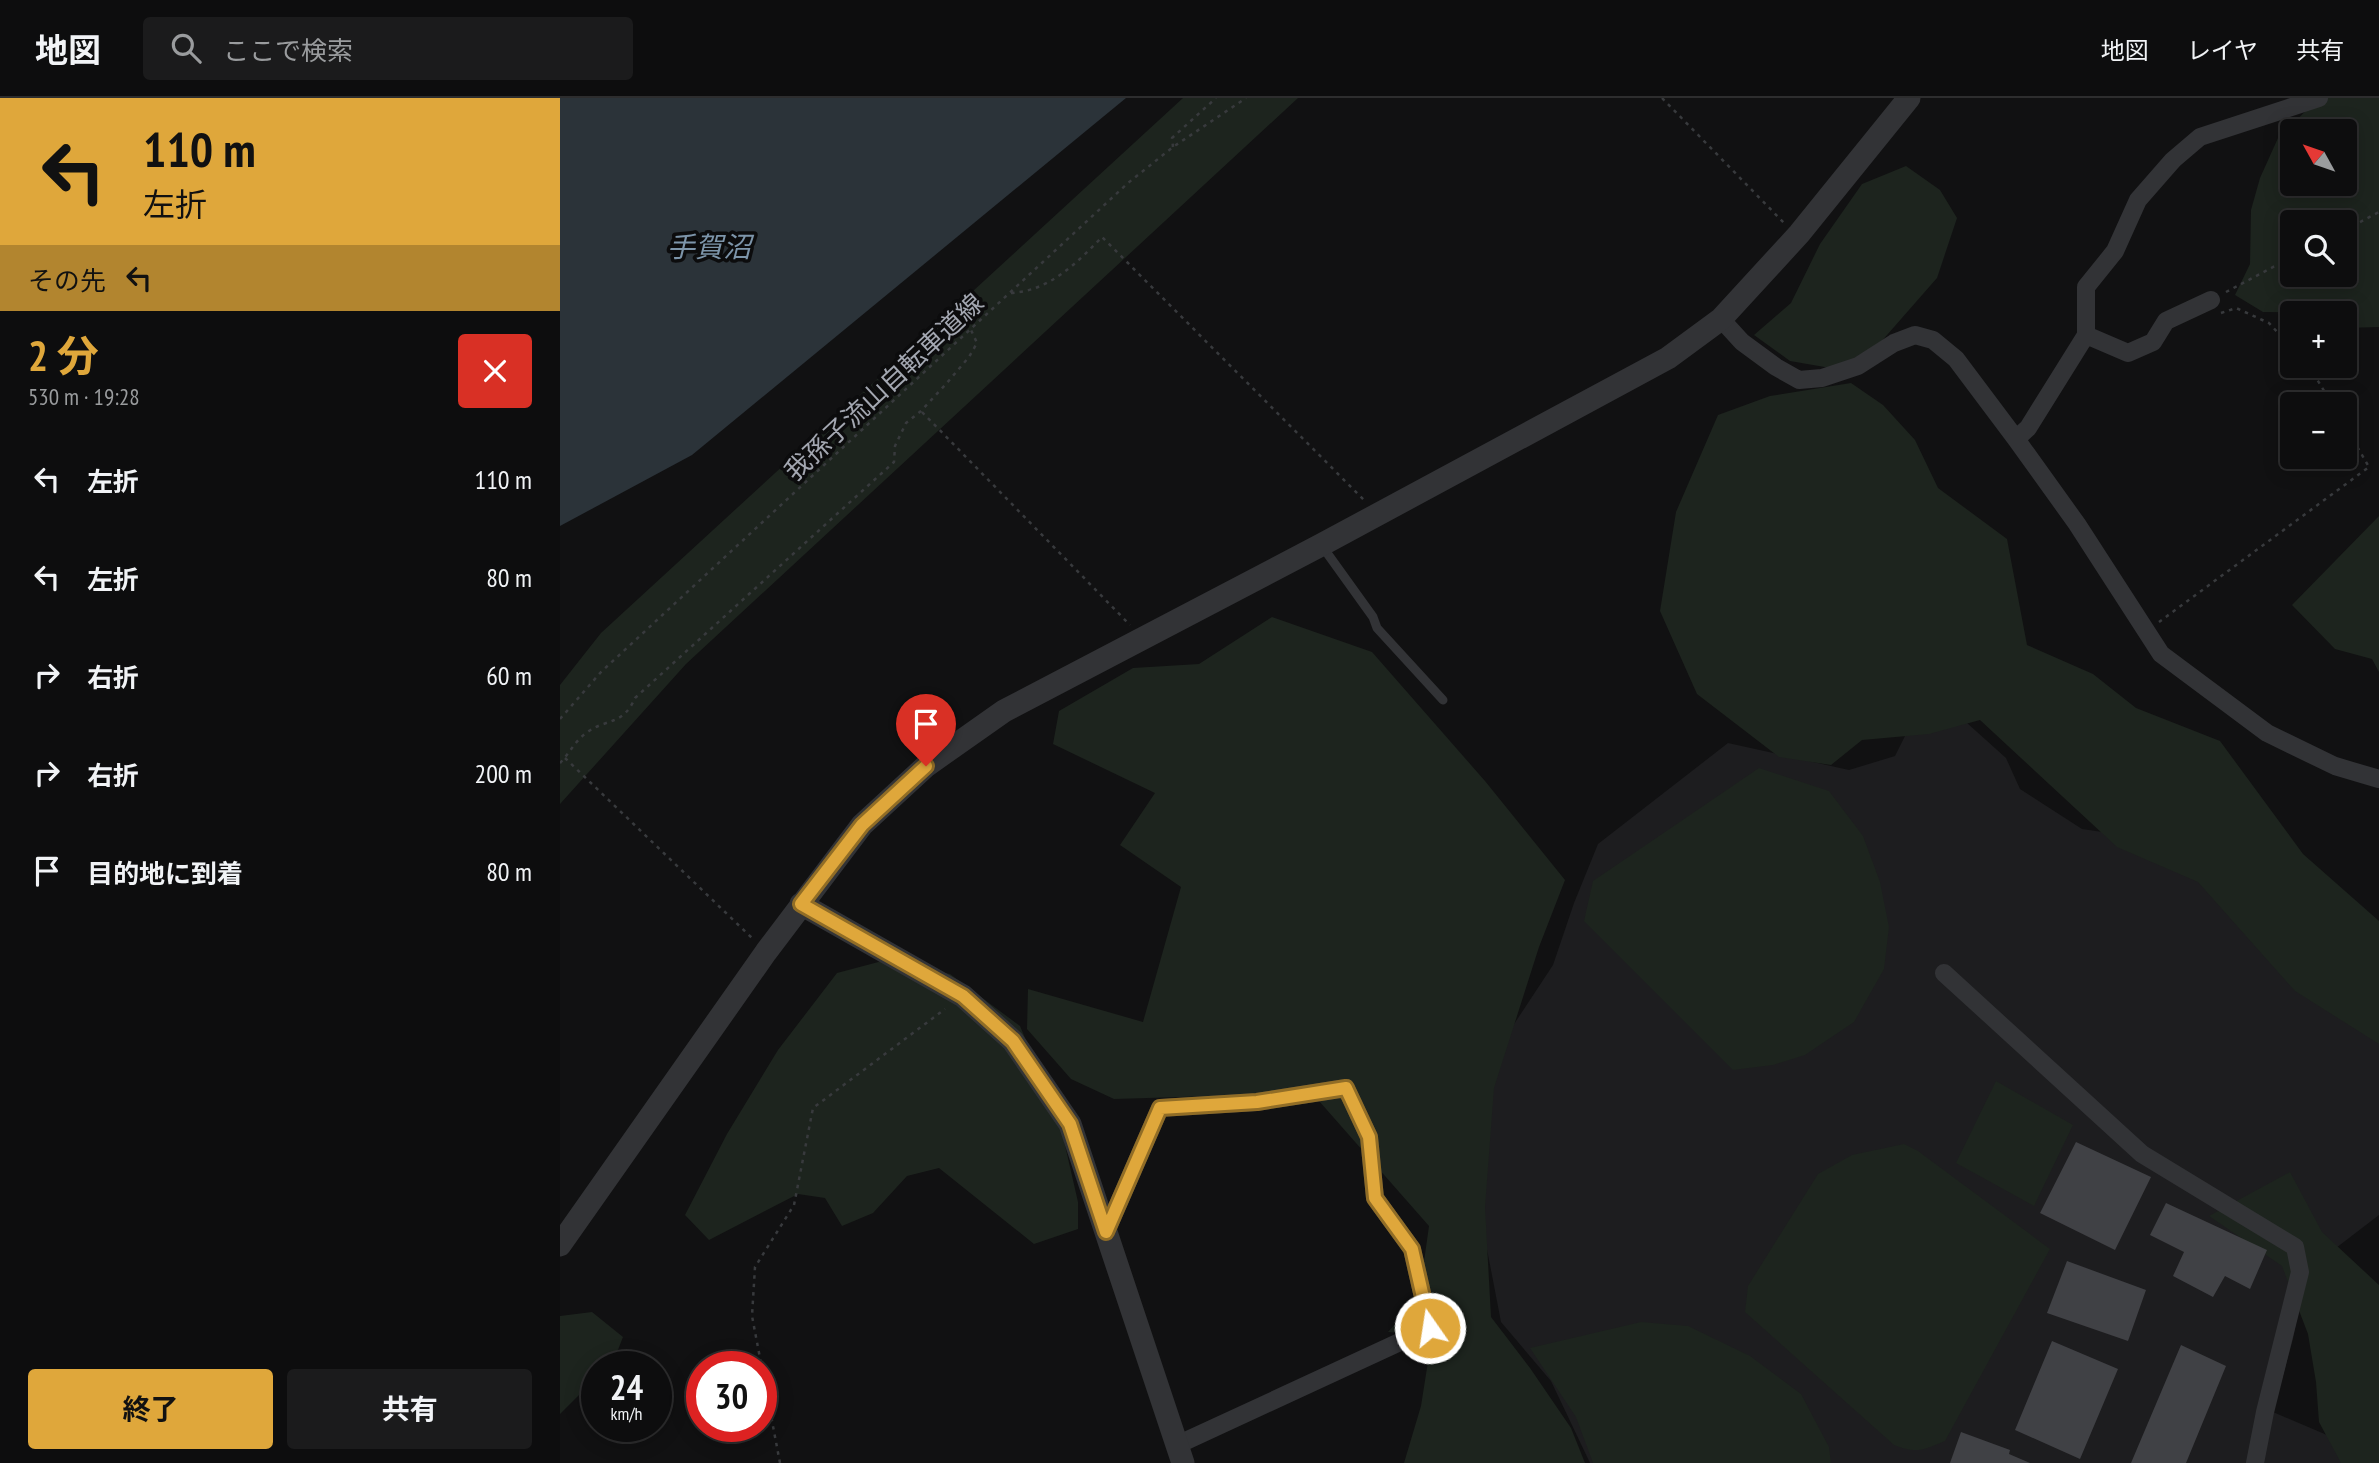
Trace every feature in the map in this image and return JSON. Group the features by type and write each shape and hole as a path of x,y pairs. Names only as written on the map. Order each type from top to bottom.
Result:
{"street":[{"path":"560,1245 801,904 862,825 926,766 1004,711 1321,545 1668,358 1721,319 1799,234 1909,98"},
{"path":"2016,439 2028,428 2086,335 2086,287 2115,251 2138,200 2173,160 2200,137 2319,98"},
{"path":"2086,335 2128,353 2153,342 2166,321 2211,300"},
{"path":"1721,319 1742,342 1799,380 1822,378 1858,366 1895,343 1915,335 1933,340 1956,359 2016,439 2077,524 2161,654 2267,733 2335,766 2379,779"},
{"path":"801,904 963,996 1013,1041 1070,1124 1106,1232 1180,1454 1430,1328 1412,1249 1375,1198 1369,1137 1346,1088 1257,1102 1160,1108 1106,1232"},
{"path":"1944,973 2142,1154 2295,1247 2300,1272 2255,1463"}],"lane":[{"path":"1321,545 1373,617 1377,628 1443,700"}],"path":[{"path":"1173,147 1172,138 1216,98"},
{"name":"我孫子流山自転車道線","path":"560,719 601,672 1128,183 1173,147 1246,98"},
{"path":"1662,98 1784,223 1799,234"},
{"path":"2357,224 2379,212"},
{"path":"1011,293 1030,292 1073,267 1102,237 1378,513"},
{"path":"2211,300 2280,263"},
{"path":"2193,308 2209,317 2236,308 2269,323 2280,335"},
{"path":"560,763 588,731 623,716 635,698 894,462 895,446 906,423 921,411 969,357 977,343 971,330"},
{"path":"921,411 1142,637"},
{"path":"2147,631 2369,467 2357,446"},
{"path":"565,758 766,952"},
{"path":"780,1463 752,1316 755,1267 794,1205 813,1108 963,996"}],"shaded area":[{"path":"1183,98 1298,98 686,664 560,804 560,685 601,633"},
{"path":"2319,98 2379,98 2379,327 2357,328 2357,301 2280,301 2280,312 2263,312 2235,295 2250,264 2251,210 2260,178 2280,136 2280,196 2357,196 2357,119 2297,119"},
{"path":"1906,166 1940,190 1957,218 1937,278 1880,343 1836,369 1790,361 1754,335 1791,303 1820,244 1862,184"},
{"path":"1851,383 1883,405 1915,440 1938,488 2007,539 2027,645 2093,674 2136,708 2220,741 2303,854 2379,921 2379,1044 2295,991 2198,882 2117,847 1980,720 1929,734 1862,740 1831,765 1779,757 1697,694 1660,611 1676,512 1718,415 1770,396"},
{"path":"2379,516 2379,672 2372,659 2335,649 2292,605"},
{"path":"1272,617 1372,652 1485,781 1565,880 1539,947 1494,1088 1485,1207 1491,1317 1571,1428 1585,1463 1404,1463 1421,1406 1432,1336 1388,1332 1419,1297 1429,1226 1312,1093 1114,1099 1071,1079 1027,1029 1028,989 1143,1022 1181,887 1120,845 1155,793 1053,744 1059,711 1133,668 1199,664"},
{"path":"1937,696 2006,758 2020,789 2082,829 2137,837 2379,1012 2379,1215 2306,1271 2293,1339 2273,1412 2362,1450 2358,1463 1590,1463 1551,1381 1501,1322 1475,1187 1487,1065 1553,965 1598,844 1728,743 1849,770 1895,756 1923,700"},
{"path":"1759,768 1829,791 1863,836 1880,882 1889,927 1884,969 1854,1022 1805,1055 1773,1065 1733,1070 1584,921 1593,881"},
{"path":"886,960 950,974 1020,1026 1059,1119 1078,1202 1078,1229 1034,1244 939,1168 907,1176 873,1213 842,1226 825,1198 798,1194 709,1240 685,1215 727,1134 778,1050 837,973"},
{"path":"1996,1081 2073,1125 2034,1206 1956,1163"},
{"path":"1904,1144 1918,1151 2050,1249 1945,1441 1925,1449 1914,1450 1894,1445 1745,1312 1748,1286 1818,1174 1852,1155"},
{"path":"2290,1172 2322,1232 2379,1285 2379,1463 2341,1463 2319,1422 2308,1334 2282,1266 2209,1216"},
{"path":"592,1312 623,1337 618,1351 581,1351 581,1393 560,1414 560,1316"},
{"path":"1641,1322 1688,1326 1750,1356 1801,1394 1829,1447 1831,1463 1593,1463 1576,1417 1530,1348"}],"water":[{"name":"手賀沼","path":"560,98 1126,98 692,455 560,526"}],"building":[{"path":"2076,1142 2151,1177 2115,1250 2040,1213"},
{"path":"2166,1203 2267,1250 2250,1289 2225,1276 2213,1297 2173,1276 2184,1252 2150,1235"},
{"path":"2067,1261 2146,1290 2128,1341 2047,1313"},
{"path":"2052,1341 2118,1369 2080,1459 2015,1430"},
{"path":"2181,1345 2226,1366 2186,1463 2131,1463"},
{"path":"1961,1432 2010,1450 2009,1454 2030,1463 1950,1463"}],"route":[{"path":"926,766 862,825 801,904 963,996 1013,1041 1070,1124 1106,1232 1160,1108 1257,1102 1346,1088 1369,1137 1375,1198 1412,1249 1430,1328"}]}
